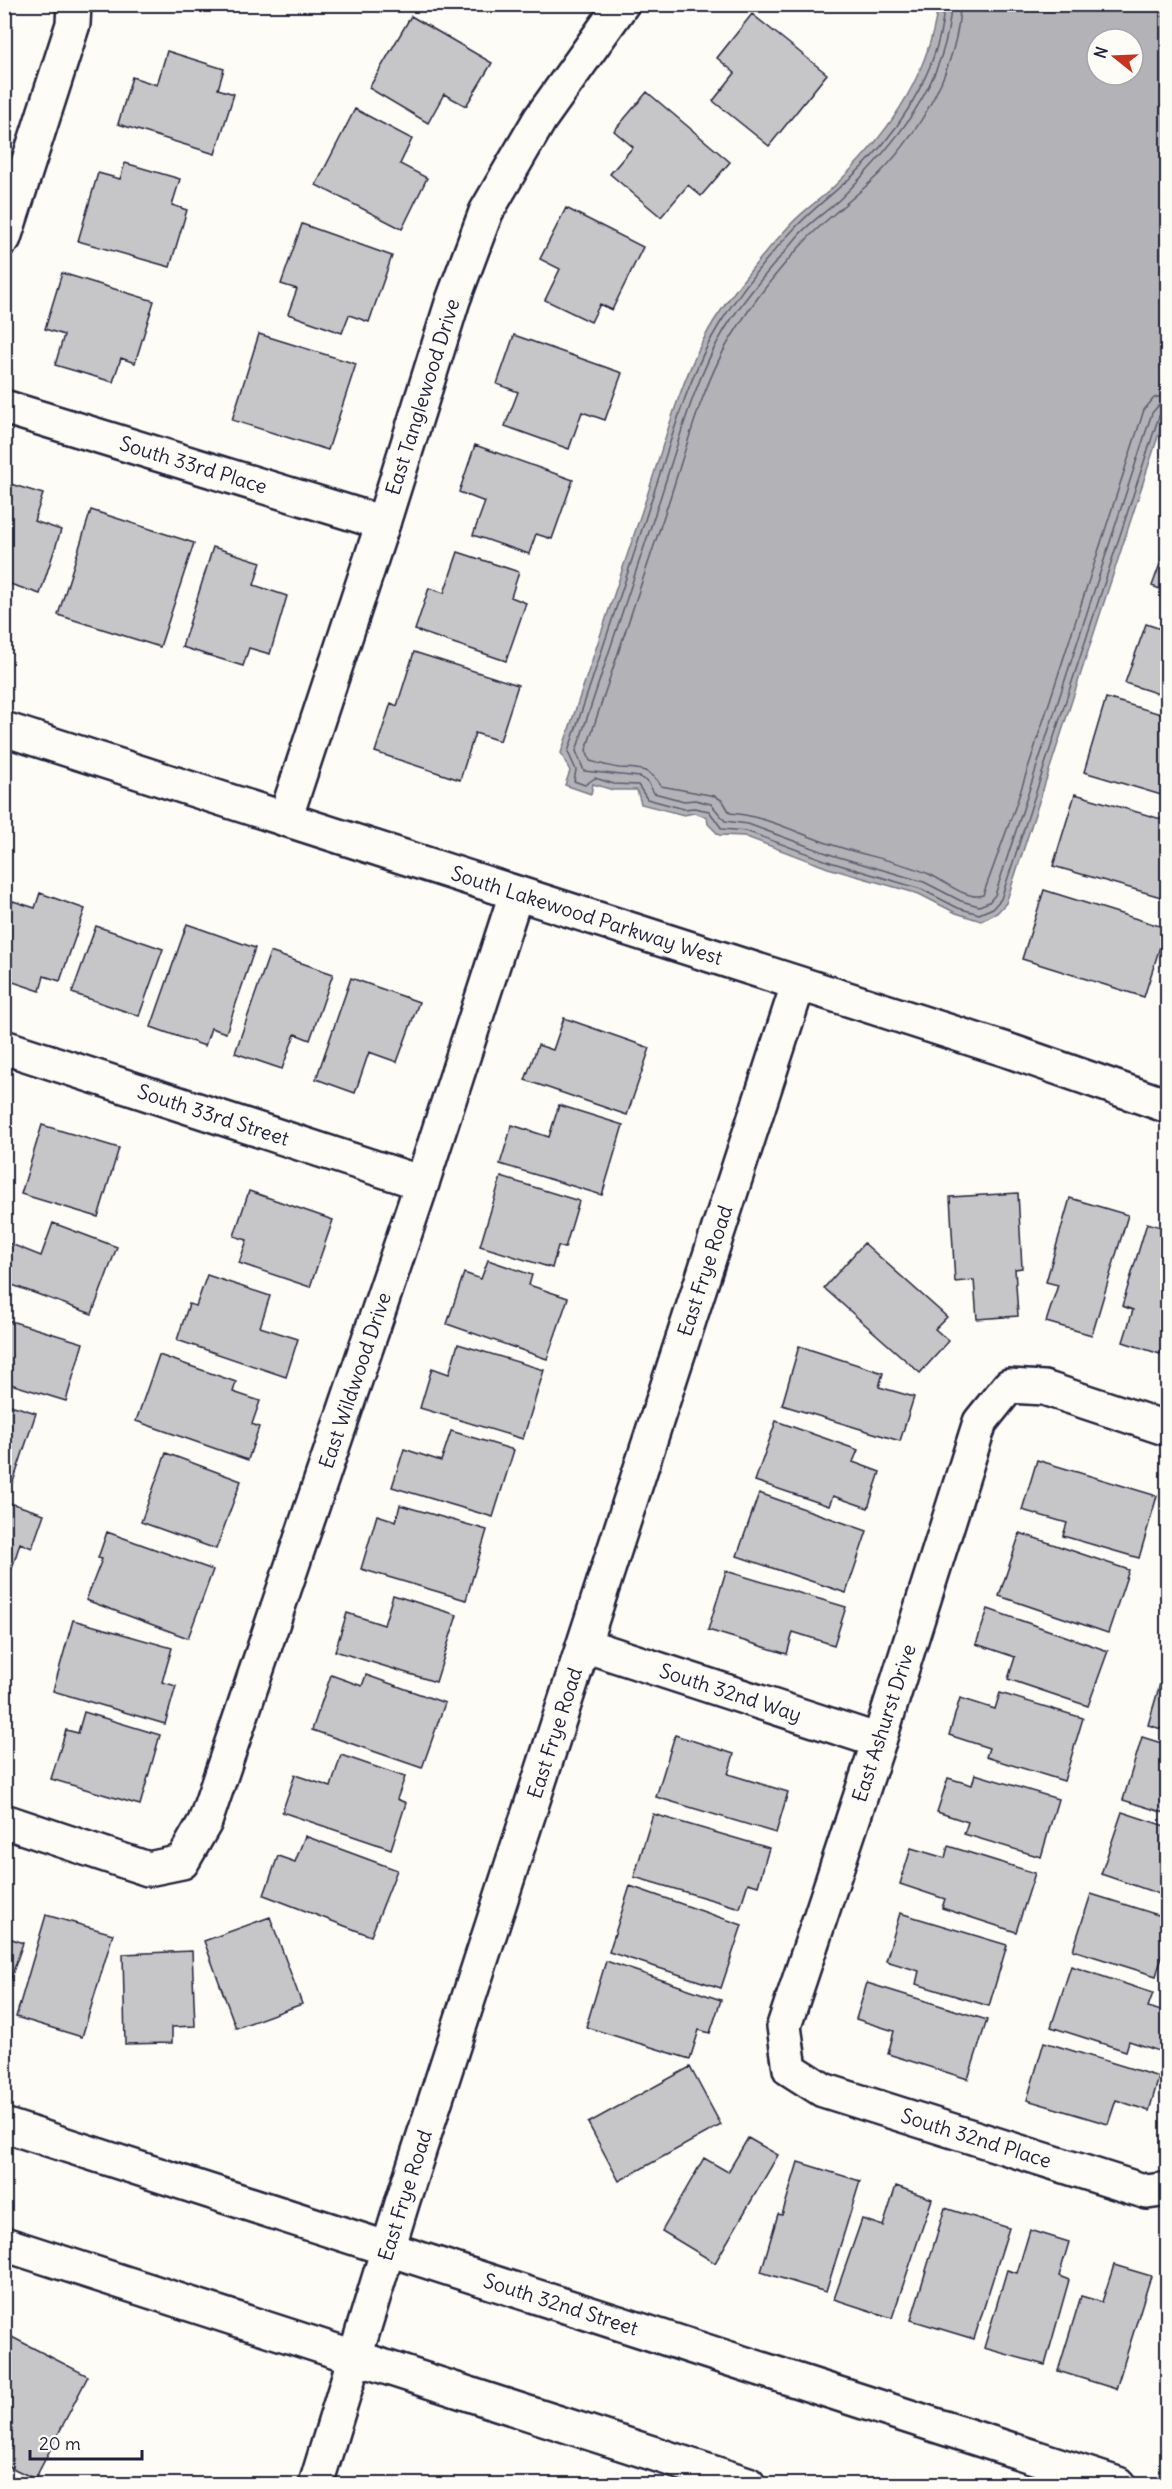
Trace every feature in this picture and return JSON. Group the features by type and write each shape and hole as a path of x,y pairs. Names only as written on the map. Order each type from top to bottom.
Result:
{"street":[{"path":"4,238 73,24 74,4"},
{"name":"East Tanglewood Drive","path":"285,819 383,523 453,300 486,212 540,119 622,4"},
{"name":"South 33rd Place","path":"4,406 383,523"},
{"name":"South Lakewood Parkway West","path":"4,729 1007,1050 1167,1106"},
{"name":"East Wildwood Drive","path":"4,1821 148,1869 182,1862 205,1822 422,1183 516,894"},
{"name":"East Frye Road","path":"316,2484 388,2248 798,985"},
{"name":"South 33rd Street","path":"4,1047 422,1183"},
{"name":"East Ashurst Drive","path":"790,2069 784,2026 879,1741 980,1422 1009,1386 1044,1388 1167,1430"},
{"name":"South 32nd Way","path":"584,1645 879,1741"},
{"name":"South 32nd Place","path":"790,2069 823,2090 1147,2192 1167,2189"},
{"name":"South 32nd Street","path":"4,2125 1118,2484"},
{"path":"4,2244 748,2484"}],"water":[{"path":"938,5 1168,5 1167,409 1006,903 997,913 981,921 956,913 919,894 828,868 744,836 719,835 708,824 707,817 694,813 684,815 641,804 637,790 613,790 593,784 591,794 565,785 570,771 561,753 675,408 703,341 731,296 770,247 803,212 828,192 867,152 900,108 924,59 933,33"}],"building":[{"path":"752,14 827,74 769,146 713,101 735,73 717,58"},
{"path":"411,16 492,63 466,106 444,94 428,123 369,88"},
{"path":"167,51 224,69 218,89 234,94 215,154 118,124 132,77 157,85"},
{"path":"647,92 730,162 701,196 688,185 661,217 610,174 633,147 614,131"},
{"path":"355,109 412,139 400,164 427,178 402,229 316,185"},
{"path":"125,163 180,179 172,205 187,210 170,267 78,241 98,173 120,179"},
{"path":"566,208 643,247 612,310 600,304 591,322 545,300 560,269 540,259"},
{"path":"302,224 392,256 369,322 349,315 342,333 288,314 297,289 281,284"},
{"path":"62,273 154,301 135,363 121,358 113,382 55,365 64,335 45,329"},
{"path":"259,334 356,364 328,450 232,420"},
{"path":"514,335 622,373 605,420 582,412 569,449 505,426 518,392 497,384"},
{"path":"475,445 573,480 552,539 536,534 529,554 473,535 485,502 459,492"},
{"path":"4,482 43,494 34,521 61,530 40,594 4,582"},
{"path":"91,510 194,543 160,647 58,615"},
{"path":"1168,542 1168,592 1152,586"},
{"path":"213,547 261,562 254,585 287,596 270,654 249,648 243,666 182,647"},
{"path":"458,552 519,572 511,597 526,603 506,661 415,630 429,588 444,593"},
{"path":"1168,619 1168,697 1125,683 1146,624 1164,630"},
{"path":"414,652 518,685 500,741 475,733 460,780 375,752 391,703 397,706"},
{"path":"1106,698 1168,716 1168,797 1084,772"},
{"path":"1075,794 1168,821 1168,899 1053,866"},
{"path":"1044,890 1166,928 1144,997 1022,959"},
{"path":"40,893 85,909 60,981 44,976 40,991 4,979 4,925 13,901 35,908"},
{"path":"187,924 255,948 226,1033 211,1028 205,1046 151,1027"},
{"path":"96,926 163,949 139,1016 72,993"},
{"path":"270,952 333,974 310,1040 295,1034 282,1069 235,1053"},
{"path":"351,978 419,1002 397,1062 369,1052 355,1093 316,1079"},
{"path":"564,1018 650,1048 627,1115 525,1080 538,1045 553,1050"},
{"path":"559,1105 623,1125 602,1195 500,1164 512,1125 549,1137"},
{"path":"42,1125 119,1148 98,1217 21,1194"},
{"path":"501,1177 579,1201 565,1248 558,1246 552,1268 480,1246"},
{"path":"249,1191 333,1220 310,1287 239,1263 247,1240 234,1236"},
{"path":"1018,1193 1022,1268 1015,1269 1018,1316 977,1319 974,1280 955,1282 950,1197"},
{"path":"1070,1198 1128,1215 1092,1335 1046,1322 1058,1285 1046,1282"},
{"path":"53,1223 117,1247 92,1314 4,1282 6,1242 41,1256"},
{"path":"1147,1223 1168,1229 1168,1331 1160,1354 1123,1342 1133,1310 1122,1306"},
{"path":"864,1243 947,1317 935,1329 949,1341 920,1373 824,1288"},
{"path":"488,1260 532,1275 529,1285 568,1298 547,1359 447,1324 464,1273 481,1279"},
{"path":"207,1275 270,1296 260,1327 298,1339 286,1377 177,1340 189,1304 196,1306"},
{"path":"4,1319 83,1343 66,1401 4,1382"},
{"path":"458,1344 544,1370 523,1439 420,1408 432,1368 449,1374"},
{"path":"799,1346 883,1373 879,1387 914,1397 900,1441 782,1405"},
{"path":"159,1355 236,1382 233,1392 260,1401 252,1424 259,1427 248,1460 136,1421"},
{"path":"4,1403 36,1413 13,1482 4,1479"},
{"path":"776,1421 858,1450 853,1462 880,1472 868,1508 833,1496 829,1506 755,1481"},
{"path":"451,1431 514,1450 493,1517 392,1487 404,1449 441,1461"},
{"path":"166,1453 241,1481 216,1549 141,1522"},
{"path":"1037,1460 1157,1496 1139,1558 1063,1536 1067,1523 1022,1510"},
{"path":"759,1493 867,1531 846,1593 737,1556"},
{"path":"4,1501 44,1514 32,1548 20,1543 9,1578 4,1576"},
{"path":"400,1505 487,1530 466,1600 361,1569 377,1515 396,1521"},
{"path":"107,1532 213,1570 188,1638 86,1600 102,1559 98,1558"},
{"path":"1020,1533 1129,1570 1108,1633 999,1596"},
{"path":"726,1571 846,1607 834,1645 793,1632 787,1654 708,1630"},
{"path":"393,1595 457,1615 436,1682 335,1651 347,1613 384,1625"},
{"path":"988,1609 1108,1651 1088,1706 1008,1679 1015,1657 976,1644"},
{"path":"73,1620 172,1648 162,1682 176,1686 165,1724 53,1691"},
{"path":"1165,1667 1168,1668 1168,1731 1148,1725"},
{"path":"331,1675 362,1686 366,1675 445,1703 422,1768 312,1730"},
{"path":"1000,1693 1083,1718 1064,1781 986,1757 989,1748 949,1735 960,1698 995,1709"},
{"path":"84,1712 160,1735 140,1805 51,1779 66,1730 78,1733"},
{"path":"675,1735 734,1754 728,1774 788,1792 776,1833 656,1797"},
{"path":"1142,1737 1168,1745 1168,1814 1123,1800"},
{"path":"341,1755 405,1777 397,1799 406,1803 391,1849 282,1812 295,1775 331,1787"},
{"path":"975,1774 1058,1799 1041,1857 964,1834 968,1822 937,1812 948,1778 972,1785"},
{"path":"1122,1812 1168,1827 1168,1897 1101,1874"},
{"path":"653,1814 769,1848 758,1886 748,1883 740,1908 634,1877"},
{"path":"305,1836 397,1870 371,1936 264,1895 278,1856 295,1862"},
{"path":"948,1846 1035,1873 1016,1932 942,1908 945,1899 900,1884 911,1848 945,1858"},
{"path":"630,1886 742,1925 721,1988 609,1952"},
{"path":"1091,1894 1168,1918 1168,1954 1163,1953 1156,1976 1073,1950"},
{"path":"900,1913 1007,1945 989,2006 916,1984 919,1971 886,1961"},
{"path":"46,1915 113,1934 82,2037 16,2017"},
{"path":"270,1917 302,2004 236,2028 204,1941"},
{"path":"4,1936 23,1943 4,1998"},
{"path":"192,1951 195,2026 172,2027 172,2043 125,2044 123,1954"},
{"path":"606,1961 721,2000 710,2033 699,2030 690,2059 586,2027"},
{"path":"1071,1966 1153,1993 1148,2007 1168,2013 1168,2054 1129,2041 1126,2051 1051,2027"},
{"path":"867,1983 987,2020 968,2079 888,2054 894,2031 856,2019"},
{"path":"1044,2042 1159,2077 1149,2111 1116,2100 1108,2124 1027,2100"},
{"path":"690,2067 721,2125 619,2181 588,2123"},
{"path":"748,2138 778,2155 715,2263 662,2231 704,2158 728,2172"},
{"path":"798,2162 860,2181 826,2292 761,2272 778,2214 782,2215"},
{"path":"896,2186 932,2199 892,2318 834,2299 862,2219 883,2226"},
{"path":"945,2208 1009,2228 974,2339 911,2320"},
{"path":"1030,2230 1069,2242 1059,2276 1069,2280 1045,2365 984,2348 1007,2270 1017,2273"},
{"path":"1114,2265 1151,2276 1116,2389 1058,2371 1081,2296 1102,2302"},
{"path":"4,2333 88,2376 35,2479 4,2464"}]}
